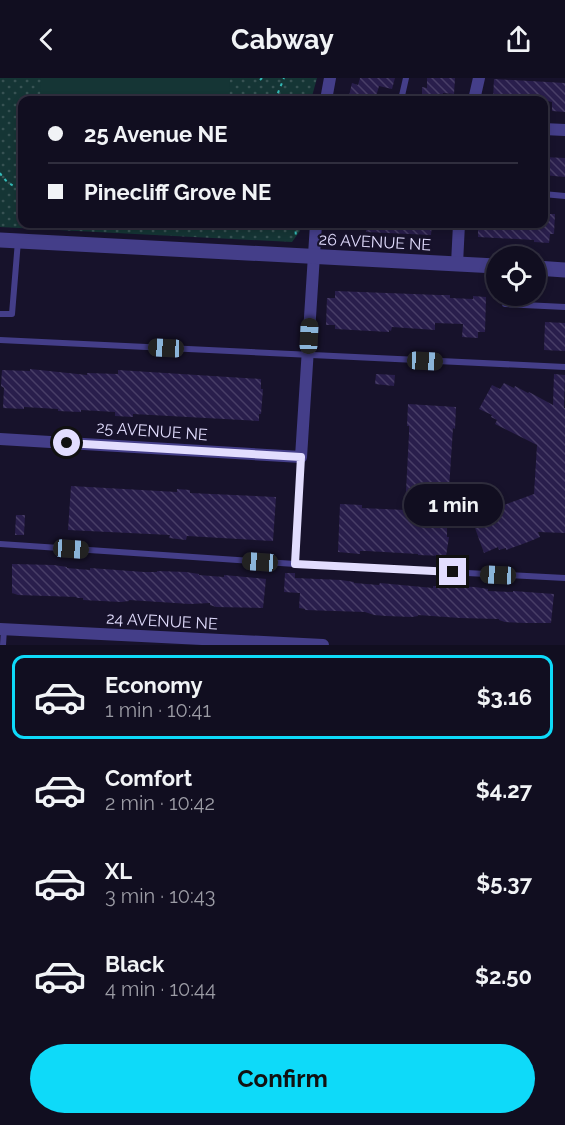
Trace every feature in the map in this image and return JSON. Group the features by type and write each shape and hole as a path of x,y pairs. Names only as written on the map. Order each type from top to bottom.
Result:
{"street":[{"path":"327,96 330,78"},
{"path":"475,96 479,78"},
{"path":"548,129 565,130"},
{"path":"301,457 316,228"},
{"path":"457,264 459,228"},
{"name":"26 AVENUE NE","path":"0,240 486,265"},
{"path":"546,269 565,270"},
{"name":"25 AVENUE NE","path":"0,439 301,457"},
{"name":"24 AVENUE NE","path":"2,629 89,639 323,645"}],"lane":[{"path":"401,96 406,78"},
{"path":"548,194 565,195"},
{"path":"0,314 12,314 18,241"},
{"path":"545,306 565,307"},
{"path":"0,340 565,367"},
{"path":"295,564 301,457"},
{"path":"0,544 295,564 565,578"},
{"path":"2,629 3,645"}],"path":[{"path":"277,96 284,78"},
{"path":"0,173 3,179 18,188"},
{"path":"296,228 296,237"}],"green space":[{"path":"0,78 317,78 312,96 18,96 18,228 0,227"},
{"path":"41,78 230,78 229,96 40,96"},
{"path":"19,228 300,228 292,242"}],"building":[{"path":"360,78 395,78 392,89 379,86 376,96 349,96 352,83 358,85"},
{"path":"427,78 455,78 454,94 422,96 422,87 427,88"},
{"path":"494,79 565,83 565,112 552,111 552,102 548,101 548,96 493,96"},
{"path":"548,157 565,158 565,177 548,175"},
{"path":"548,214 555,214 554,234 550,234 549,243 478,237 478,228 548,228"},
{"path":"366,228 432,228 431,235 366,232"},
{"path":"335,291 450,295 450,298 473,299 473,296 486,297 485,332 478,332 478,338 462,337 463,324 435,323 435,330 392,327 389,332 335,329 335,325 326,325 327,298 335,298"},
{"path":"545,322 565,323 565,351 544,350"},
{"path":"30,369 87,375 87,373 118,374 118,370 261,379 261,389 263,389 261,414 259,414 259,421 133,414 133,417 115,416 115,412 3,408 2,370 30,371"},
{"path":"376,374 395,375 394,386 375,384"},
{"path":"554,374 565,375 565,533 538,532 540,537 528,542 506,550 506,548 499,550 498,547 484,553 475,528 484,525 481,518 492,514 490,510 534,494 537,445 495,424 497,420 491,417 492,415 479,409 492,385 500,389 504,383 529,392 553,405"},
{"path":"408,404 456,407 448,504 444,503 442,528 447,528 447,537 449,537 446,556 367,551 360,551 360,554 338,552 340,504 362,505 362,508 405,510 409,434"},
{"path":"71,486 177,492 177,489 190,490 190,493 276,497 273,541 187,536 186,540 169,538 170,535 68,530"},
{"path":"16,515 25,515 24,535 15,535"},
{"path":"12,564 54,565 90,570 90,568 186,572 199,575 266,579 263,608 216,607 210,603 129,600 121,602 83,600 77,597 18,595 12,593"},
{"path":"285,573 295,573 295,578 341,580 379,585 380,583 433,588 433,586 475,587 488,589 488,591 554,594 551,623 305,610 299,608 300,593 284,592"}],"route":[{"path":"67,443 301,457 295,564 453,572"}]}
